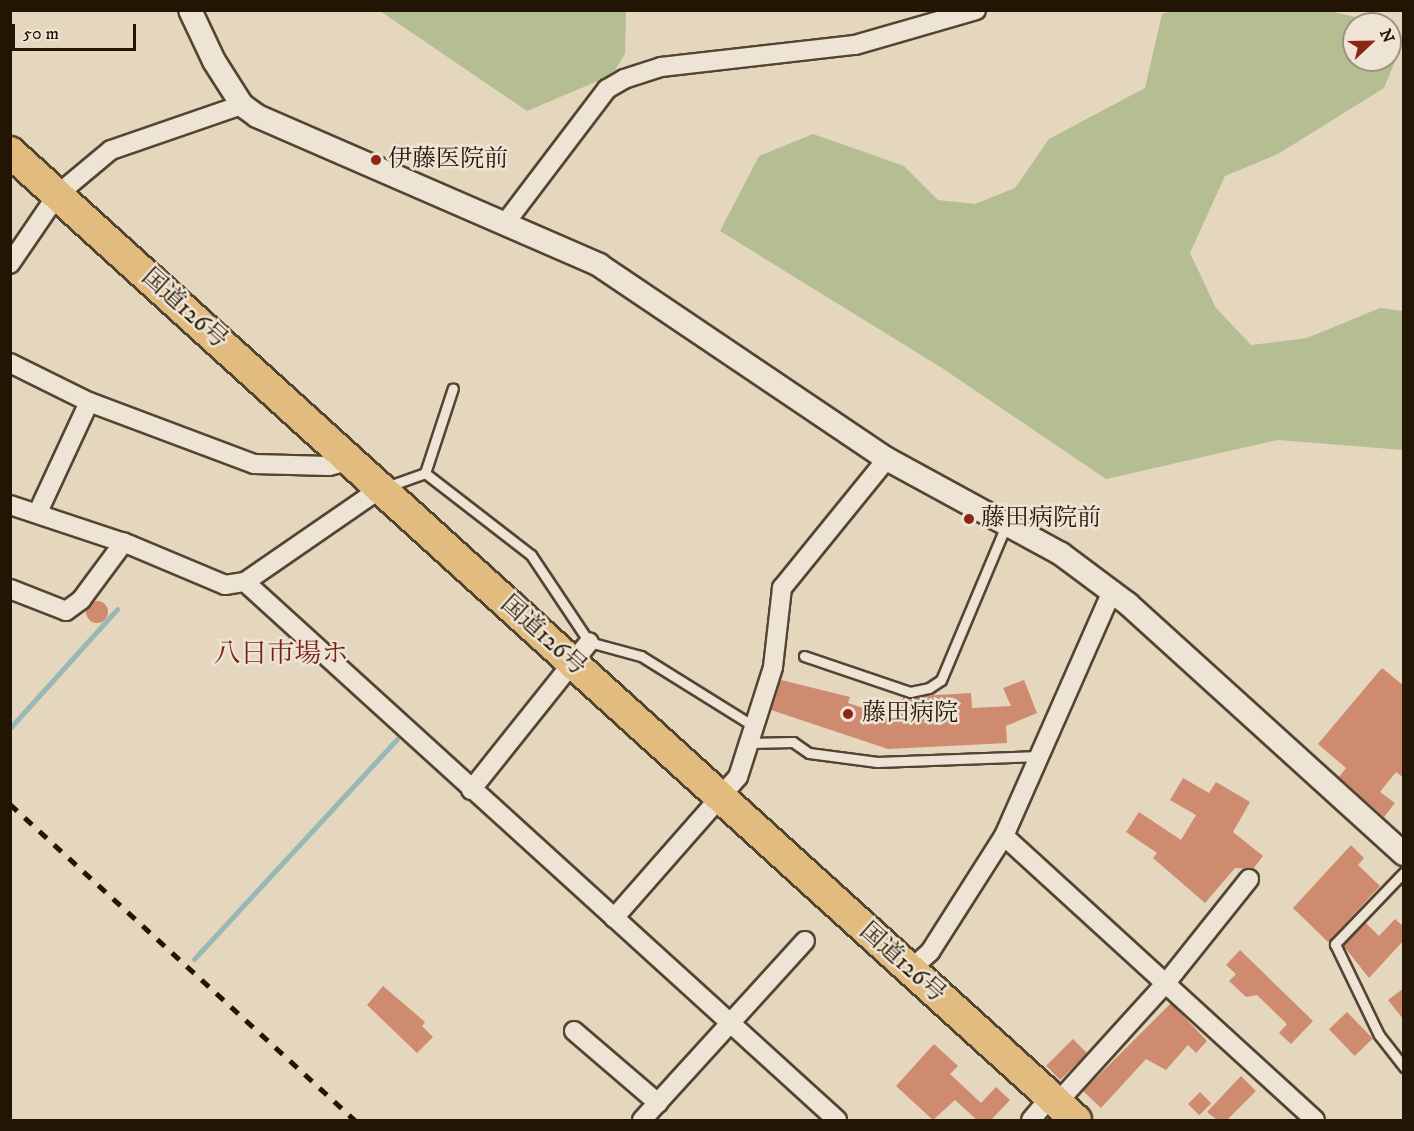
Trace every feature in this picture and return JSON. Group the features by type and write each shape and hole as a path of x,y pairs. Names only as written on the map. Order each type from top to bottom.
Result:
{"highway":[{"name":"国道126号","path":"10,152 351,460 380,489 581,653 723,800 1061,1107"}],"street":[{"path":"190,10 242,105 315,146 506,222 599,265 651,297 887,459 1061,554 1112,591 1404,854"},
{"path":"506,222 607,89 624,79 661,67 855,45 976,10"},
{"path":"10,264 57,195 111,150 242,105"},
{"path":"10,363 89,402 254,464 328,466 351,460"},
{"path":"38,512 89,402"},
{"path":"614,918 723,800 738,777 746,743 773,667 782,588 887,459"},
{"path":"10,505 38,512 124,542 225,585 245,582 380,489"},
{"path":"10,589 66,611 81,600 124,542"},
{"path":"245,582 471,790 837,1120"},
{"path":"910,970 930,952 1004,836 1112,591"},
{"path":"471,790 581,653"},
{"path":"1004,836 1315,1120"},
{"path":"1031,1120 1061,1107 1166,983 1249,879"},
{"path":"642,1120 805,941"},
{"path":"574,1030 658,1103"}],"lane":[{"path":"425,473 453,388"},
{"path":"380,489 425,473"},
{"path":"425,473 531,555 581,653 641,656 752,725"},
{"path":"804,656 910,692 929,688 941,680 1006,525"},
{"path":"746,743 794,742 809,753 877,762 1040,756"},
{"path":"1404,872 1335,944 1379,1035 1404,1067"}],"green space":[{"path":"1174,10 1325,10 1342,14 1342,72 1391,72 1384,88 1278,154 1225,176 1190,253 1216,308 1251,345 1307,338 1380,308 1403,311 1403,450 1278,440 1106,479 942,368 720,231 759,156 813,134 904,166 938,200 975,204 1015,188 1049,139 1145,88 1162,14"},
{"path":"380,11 626,11 625,54 612,75 527,111"}],"building":[{"path":"97,601 107,608 108,612 101,622 97,623 87,616 86,612 93,602"},
{"path":"1382,668 1404,686 1404,778 1396,772 1380,792 1395,803 1384,817 1339,777 1346,768 1318,744"},
{"path":"781,680 850,697 848,703 899,720 903,697 971,693 972,708 1011,706 1003,688 1024,680 1037,713 1006,726 1007,743 888,749 771,710"},
{"path":"1183,778 1209,793 1216,782 1250,802 1233,832 1263,856 1253,869 1235,868 1205,903 1153,858 1157,853 1126,832 1139,812 1181,840 1196,815 1170,800"},
{"path":"1351,845 1364,858 1358,865 1380,886 1328,942 1293,908"},
{"path":"1395,919 1404,927 1404,940 1369,978 1343,945 1365,922 1379,936"},
{"path":"1240,950 1313,1021 1291,1044 1279,1033 1287,1024 1257,995 1246,997 1229,981 1236,974 1226,965"},
{"path":"383,986 425,1022 422,1026 433,1037 417,1053 367,1005"},
{"path":"1404,988 1404,1020 1388,1000"},
{"path":"1171,1003 1207,1041 1196,1053 1188,1045 1166,1070 1146,1059 1101,1108 1083,1091"},
{"path":"1347,1012 1373,1039 1355,1056 1329,1029"},
{"path":"1073,1039 1087,1053 1060,1080 1046,1066"},
{"path":"934,1044 958,1066 950,1074 981,1103 996,1087 1010,1100 991,1120 977,1120 955,1100 933,1120 896,1086"},
{"path":"1241,1076 1256,1091 1227,1120 1217,1120 1207,1112"},
{"path":"1200,1092 1211,1103 1199,1115 1188,1104"}],"waterway":[{"path":"10,728 117,609"},
{"path":"194,959 397,739"}],"railway":[{"path":"10,804 355,1120"}],"place":[{"name":"伊藤医院前","path":"376,160"},
{"name":"藤田病院前","path":"969,519"},
{"name":"藤田病院","path":"848,714"}],"district":[{"name":"八日市場ホ","path":"281,655"}]}
